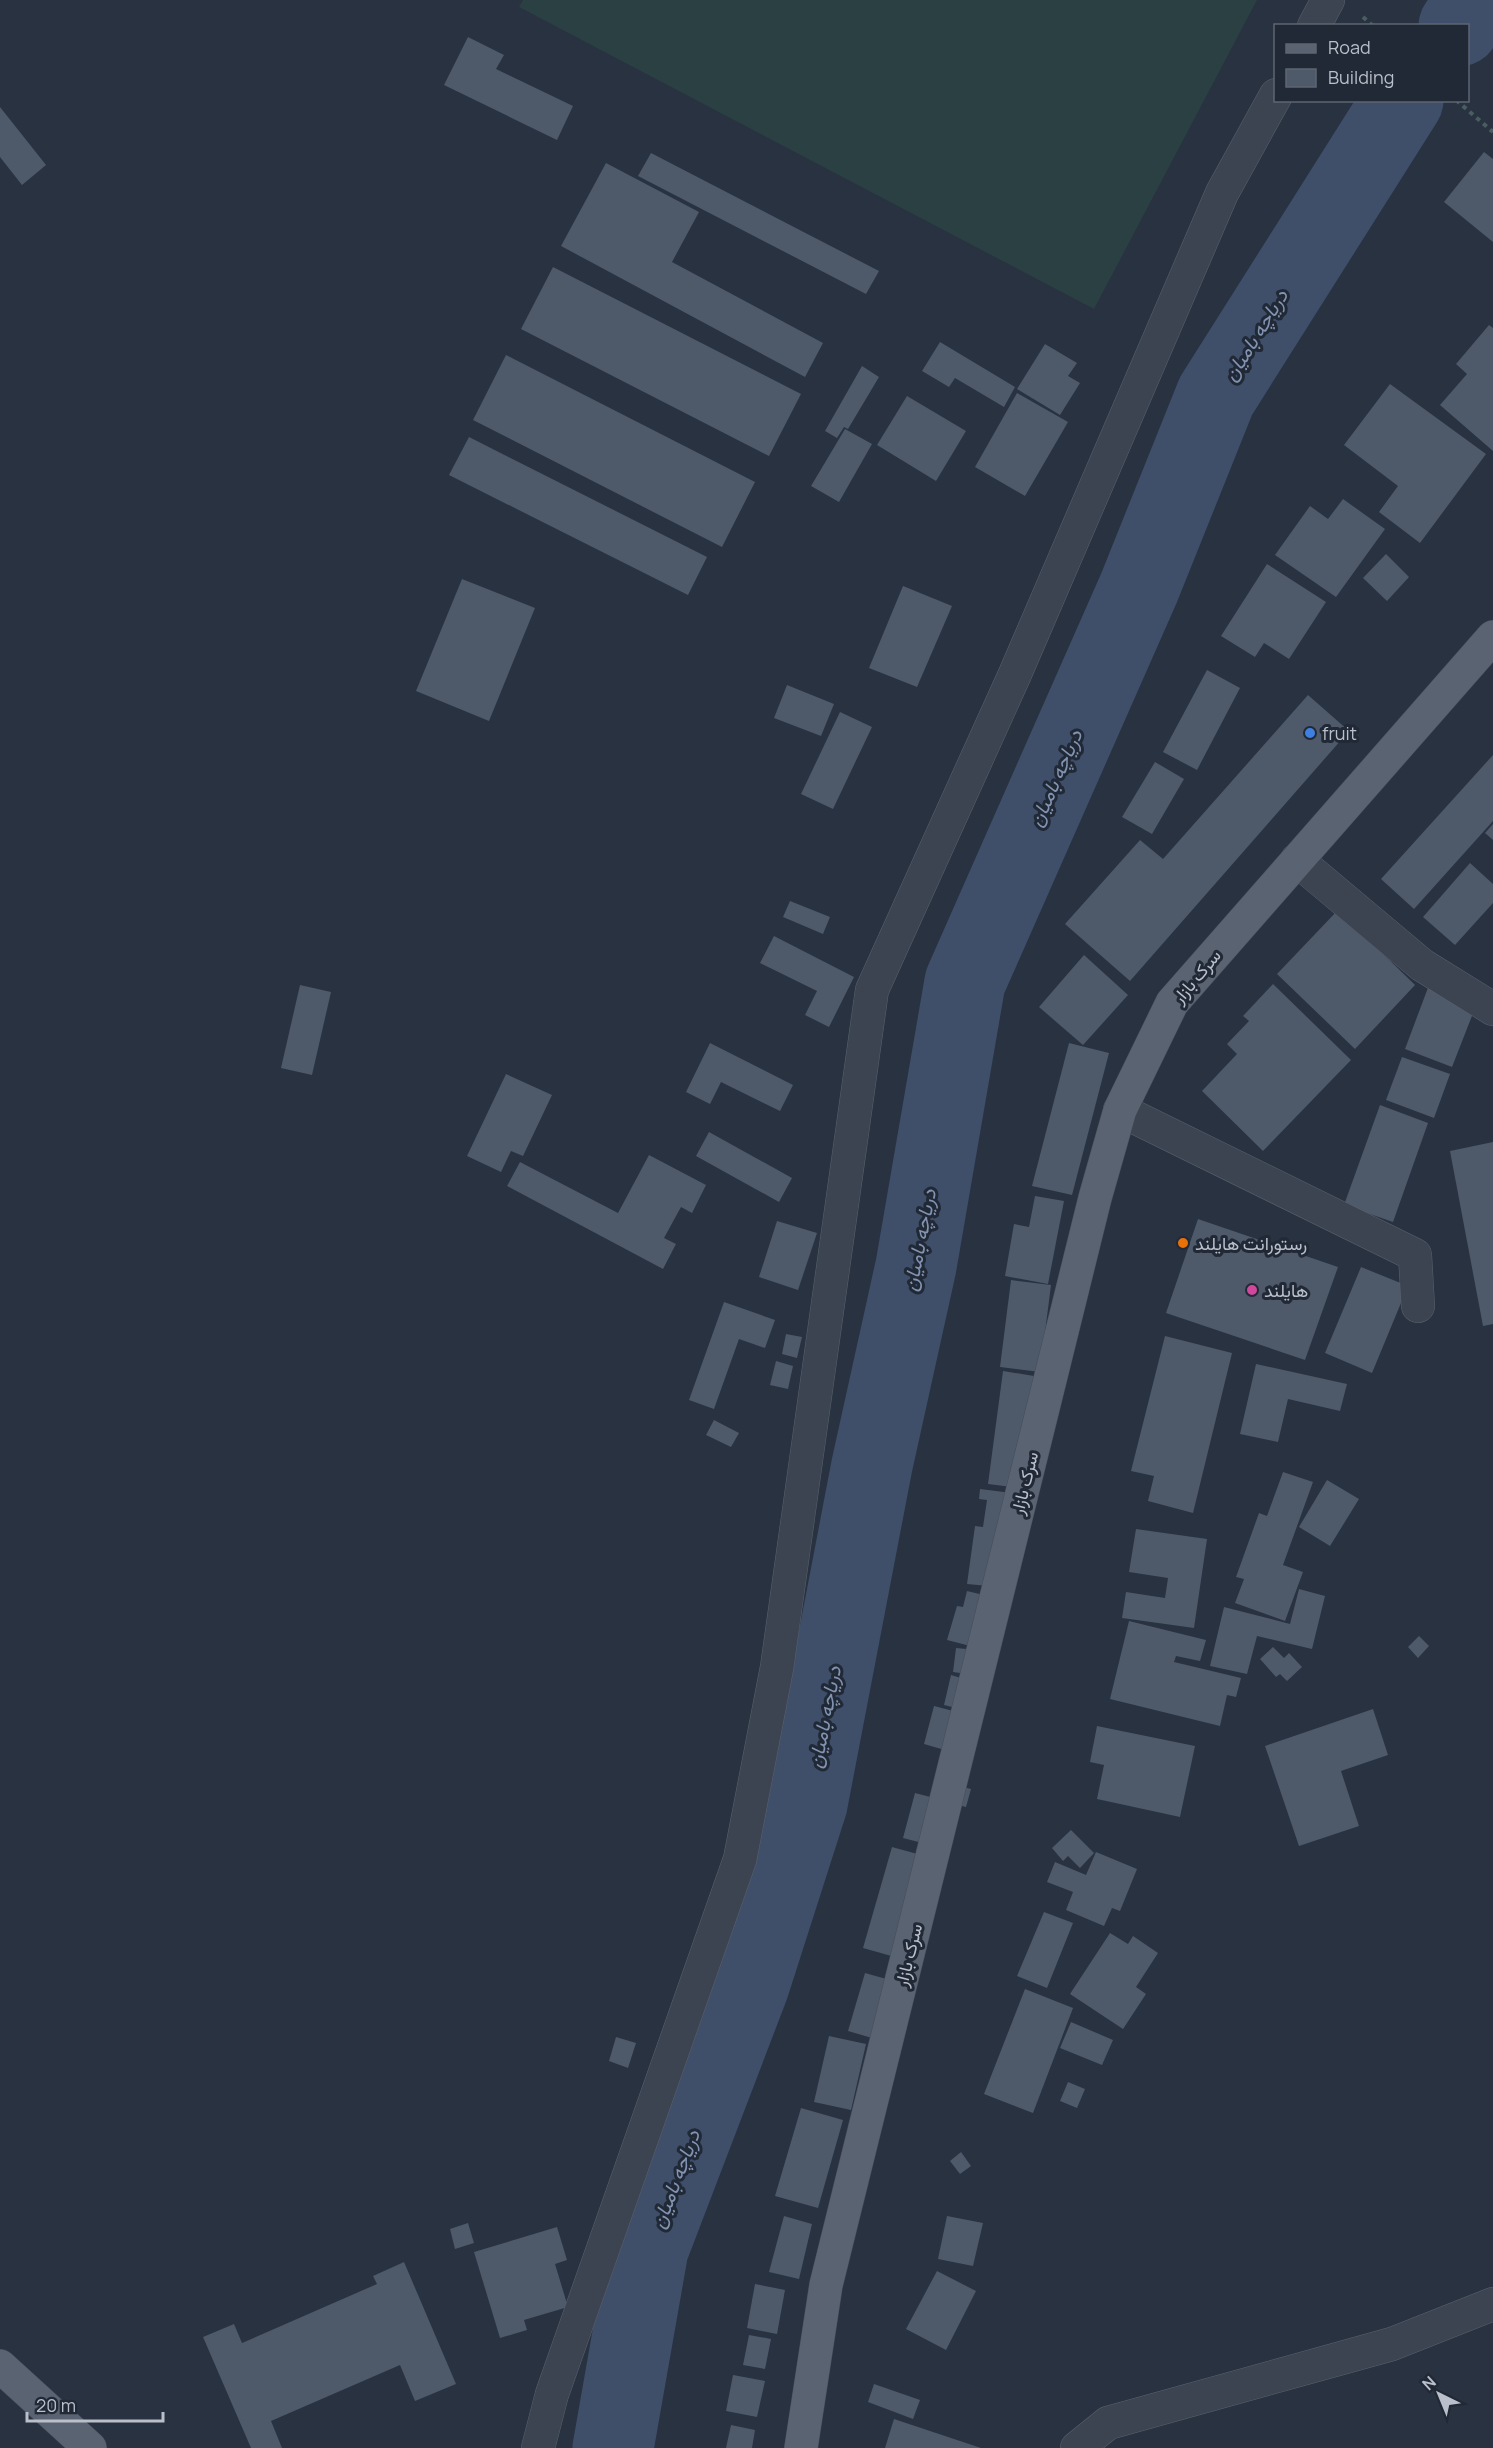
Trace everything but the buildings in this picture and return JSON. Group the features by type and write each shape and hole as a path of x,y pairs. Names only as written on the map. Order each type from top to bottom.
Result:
{"main road":[{"name":"سرک بازار","path":"801,2448 826,2285 1095,1198 1120,1110 1172,1003 1493,637"},
{"path":"0,2366 90,2448"}],"street":[{"path":"1315,24 1328,0"},
{"path":"538,2448 552,2394 740,1859 777,1667 872,990 1015,674 1222,193 1274,97"},
{"path":"1298,860 1422,965 1493,1010"},
{"path":"1120,1110 1415,1255 1418,1306"},
{"path":"1077,2448 1108,2423 1392,2344 1493,2304"}],"path":[{"path":"1458,102 1493,132"}],"green space":[{"path":"523,0 1257,0 1094,309 519,7"}],"waterway":[{"name":"دریاچه بامیان","path":"1460,24 1478,0"},
{"name":"دریاچه بامیان","path":"613,2448 648,2249 749,1985 807,1804 872,1465 916,1266 965,982 1139,588 1216,396 1402,102"}],"place":[{"name":"fruit","path":"1310,733"},
{"name":"رستورانت هایلند","path":"1183,1243"},
{"name":"هایلند","path":"1252,1290"}]}
